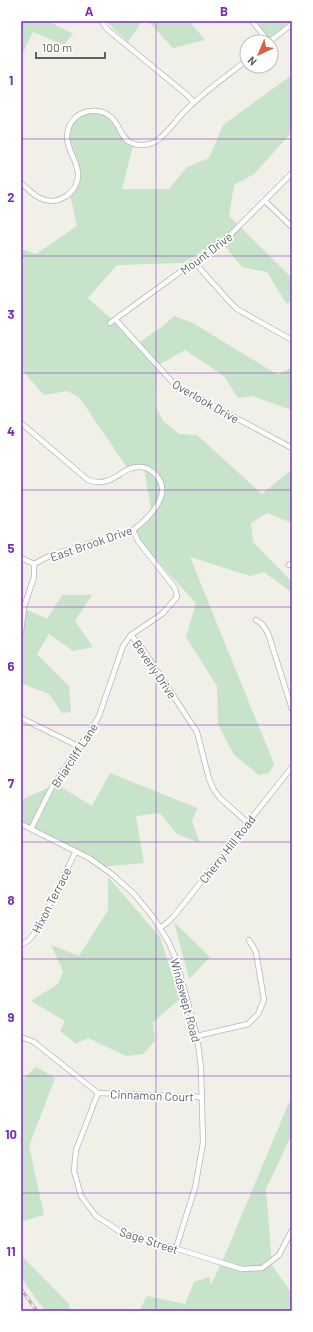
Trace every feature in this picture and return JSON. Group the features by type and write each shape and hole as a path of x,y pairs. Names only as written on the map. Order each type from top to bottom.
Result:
{"street":[{"path":"101,21 108,30 194,102"},
{"path":"252,21 263,34"},
{"path":"279,34 292,24"},
{"path":"21,183 35,195 45,200 58,200 72,191 77,181 78,172 68,145 67,134 72,122 82,113 92,110 106,114 113,119 120,132 128,140 136,144 150,144 160,139 194,102 239,66"},
{"name":"Mount Drive","path":"110,323 228,238 292,173"},
{"path":"265,200 292,227"},
{"path":"195,263 237,309 292,340"},
{"name":"Overlook Drive","path":"116,320 175,385 292,448"},
{"name":"East Brook Drive","path":"21,424 88,480 98,483 108,481 126,471 138,467 146,468 155,473 160,481 162,491 162,496 158,504 150,514 132,530 51,555 34,564 34,577 24,607 21,631"},
{"name":"Beverly Drive","path":"132,530 138,541 175,588 177,594 175,600 162,614 131,635 144,651 197,732 209,779 214,790 220,798 248,824"},
{"path":"21,558 34,564"},
{"path":"256,620 262,624 268,633 292,709"},
{"name":"Briarcliff Lane","path":"32,829 52,787 80,748 99,716 120,653 131,635"},
{"path":"21,718 80,748"},
{"name":"Cherry Hill Road","path":"160,928 174,916 292,767"},
{"name":"Windswept Road","path":"21,824 76,851 100,865 125,886 143,904 160,928 176,959 197,1036 201,1068 203,1143 195,1188 176,1248"},
{"name":"Hixon Terrace","path":"21,945 29,940 37,930 76,851"},
{"path":"197,1036 248,1024 258,1014 264,1000 256,952 249,940"},
{"name":"Cinnamon Court","path":"24,1038 34,1042 98,1093 202,1097"},
{"name":"Sage Street","path":"98,1093 76,1150 74,1171 82,1196 96,1216 119,1231 242,1269 262,1268 279,1255 292,1230"}],"green space":[{"path":"21,21 48,21 73,34 64,45 33,32 21,57"},
{"path":"111,21 142,21 128,42 108,23"},
{"path":"148,21 189,21 205,40 173,48"},
{"path":"262,21 292,21 292,23 278,34 265,34 258,26"},
{"path":"292,75 292,132 254,174 234,185 229,216 289,275 292,276 292,302 286,303 267,272 242,267 220,240 183,263 117,265 88,298 138,343 163,326 174,316 193,323 278,375 292,367 292,410 252,396 238,398 224,376 185,350 157,366 156,407 163,421 179,434 197,435 262,494 292,469 292,523 267,513 251,523 253,542 292,582 292,595 291,592 264,572 250,576 190,557 274,764 269,773 259,775 234,755 218,724 217,686 186,637 196,603 131,533 151,510 144,468 128,469 79,397 67,391 44,395 21,369 21,249 36,254 77,226 70,194 81,173 67,133 76,117 102,109 134,142 122,189 169,189 187,167 209,158 223,125"},
{"path":"62,595 92,595 75,621 93,647 73,651 49,634 37,654 69,686 71,712 62,713 49,694 21,683 21,607 47,619"},
{"path":"110,773 197,808 192,821 200,843 177,834 160,813 136,816 144,863 99,867 29,825 21,831 21,800 56,784 92,806"},
{"path":"108,877 160,937 180,999 153,1022 155,1041 143,1054 126,1056 88,1038 76,1044 60,1031 65,1021 31,1001 58,984 63,971 51,945 79,956 108,910"},
{"path":"174,922 210,957 189,979"},
{"path":"36,1067 55,1078 29,1146 44,1215 23,1221 21,1246 21,1081"},
{"path":"292,1076 292,1134 266,1189 272,1265 292,1294 292,1311 139,1311 147,1296 185,1304 194,1282 209,1277 211,1285 290,1100"},
{"path":"21,1255 69,1304 69,1308 77,1311 45,1311 21,1278"}],"railway":[{"path":"21,1289 37,1311"}]}
